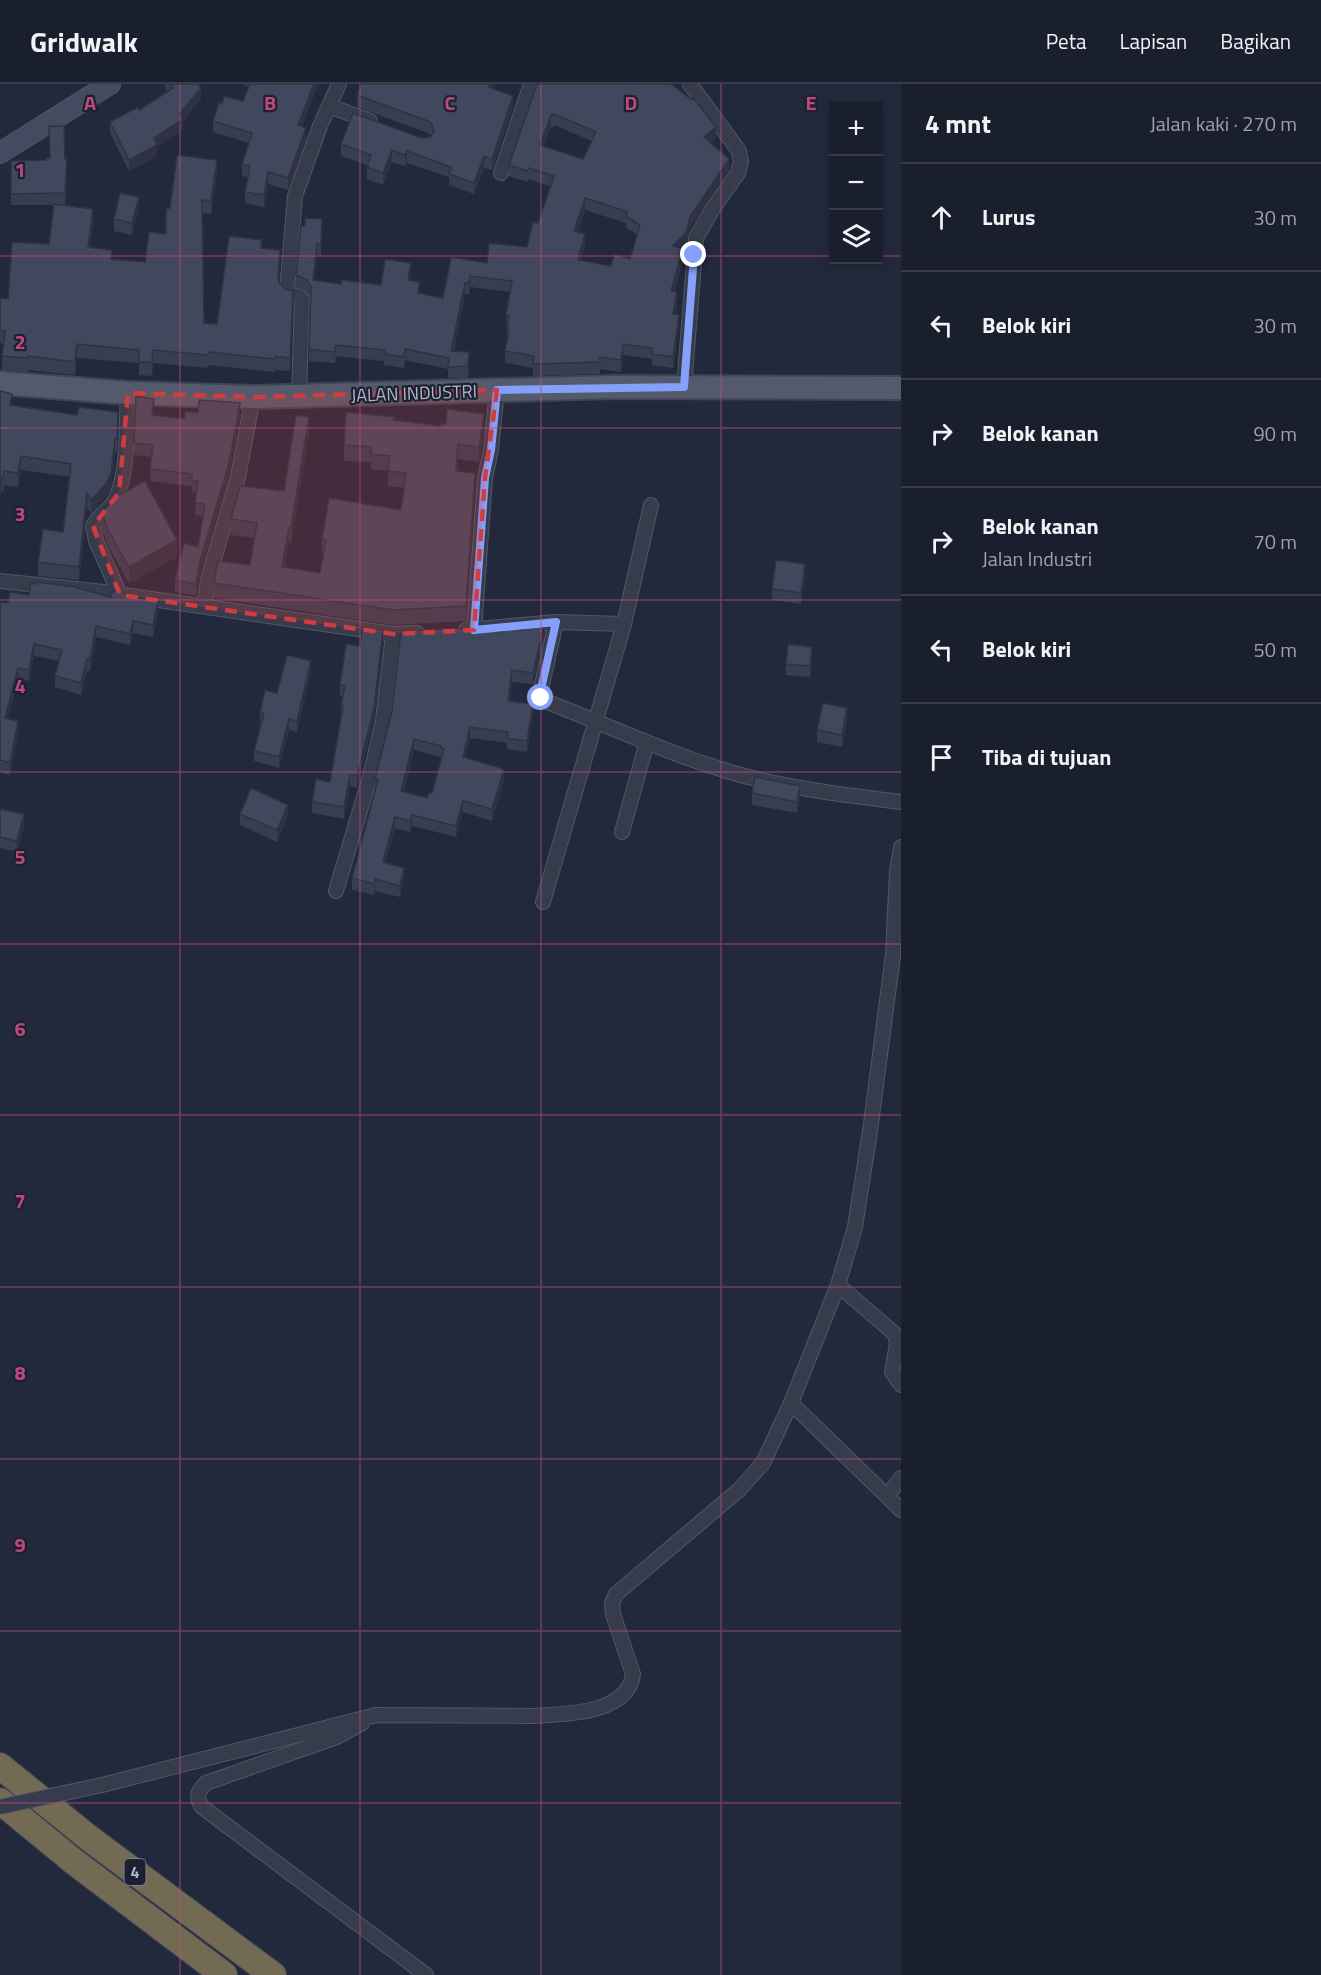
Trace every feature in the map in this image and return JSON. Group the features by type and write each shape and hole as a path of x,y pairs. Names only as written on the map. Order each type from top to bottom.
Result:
{"highway":[{"name":"4","path":"0,1766 89,1838 273,1975"},
{"name":"4","path":"0,1801 73,1861 224,1975"}],"main road":[{"name":"JALAN INDUSTRI","path":"0,383 128,393 253,397 684,387 901,388"}],"street":[{"path":"0,153 110,84"},
{"path":"299,395 302,299 290,295 287,291 295,196 339,84"},
{"path":"501,173 531,84"},
{"path":"684,387 696,238 738,173 741,162 739,151 690,84"},
{"path":"329,106 382,125"},
{"path":"474,630 485,478 491,450 497,390"},
{"path":"120,595 96,541 93,526 96,520 113,505 119,492 124,466 128,393"},
{"path":"204,606 209,576 238,477 253,397"},
{"path":"543,902 624,624 651,505"},
{"path":"0,581 204,606 393,634 430,633"},
{"path":"556,622 541,698 680,755 756,779 824,792 901,802"},
{"path":"452,631 556,622 624,624"},
{"path":"336,891 373,766 383,721 393,634"},
{"path":"622,832 647,742"},
{"path":"0,1807 102,1785 376,1715 556,1715 609,1705 618,1700 632,1684 633,1674 613,1614 612,1603 616,1594 740,1489 763,1463 791,1403 851,1246 897,956 897,872 901,847"},
{"path":"838,1285 895,1335 897,1344 892,1372 901,1384"},
{"path":"791,1403 901,1510"},
{"path":"888,1495 901,1478"},
{"path":"376,1715 337,1737 206,1783 197,1794 197,1800 202,1807 426,1975"}],"highlighted area":[{"path":"497,390 485,478 474,630 393,634 120,595 93,526 119,493 128,393 253,397"}],"building":[{"path":"169,84 197,84 201,88 179,114 183,119 154,138 157,145 129,160 110,122 138,107 139,110 173,88"},
{"path":"250,84 314,84 298,125 306,128 288,178 268,172 264,195 245,192 250,166 242,164 252,133 213,121 219,102 222,104 224,96 243,101"},
{"path":"361,84 490,84 489,87 513,96 492,159 484,156 474,183 449,174 451,167 407,151 405,155 392,150 383,173 367,167 371,155 341,144 353,113 422,138 430,137 434,132 432,124 428,121 357,95"},
{"path":"537,84 671,84 691,99 693,98 716,127 704,137 729,159 690,217 687,231 673,246 683,249 671,291 677,292 673,314 679,315 673,357 652,354 652,348 623,344 621,360 600,357 600,362 533,364 534,356 505,351 509,331 507,331 509,315 506,315 512,281 470,276 469,283 465,283 451,351 469,352 468,366 448,367 449,358 405,349 404,357 384,354 385,350 336,345 335,352 309,349 311,287 307,280 296,275 301,226 305,226 305,218 322,219 321,244 317,244 313,280 341,284 341,280 381,285 385,259 411,263 408,280 420,282 418,293 443,298 451,257 487,263 489,243 527,247 533,222 538,223 554,176 529,168 527,171 509,165","holes":["554,114 596,132 583,159 540,145 551,115","585,198 628,212 626,216 640,225 630,259 614,254 611,266 578,260 585,234 574,231"]},
{"path":"49,126 64,126 65,159 67,159 65,193 11,194 11,161 50,158"},
{"path":"177,155 217,160 211,201 202,200 204,323 217,324 229,236 262,240 261,248 280,250 279,282 285,289 293,291 290,358 275,356 275,359 209,352 208,355 153,350 152,362 139,362 139,350 77,344 75,362 28,356 28,358 2,356 5,331 0,330 0,298 8,299 12,242 49,244 54,204 93,209 88,247 112,250 111,259 145,262 149,232 166,234 166,209 170,208"},
{"path":"120,193 139,197 132,223 114,219"},
{"path":"0,391 12,394 10,405 77,415 79,407 118,412 117,439 115,439 111,473 106,484 91,500 87,493 79,567 38,562 43,529 63,532 71,464 21,456 18,473 4,471 0,488"},
{"path":"136,396 154,399 152,415 185,419 185,411 198,413 199,400 240,403 229,463 200,561 196,584 175,580 184,543 198,547 205,504 195,503 198,481 192,480 192,474 150,469 153,445 134,443"},
{"path":"447,409 484,414 479,447 458,444 456,471 475,473 466,606 393,610 214,583 218,561 250,565 257,523 231,519 240,486 284,491 296,415 309,417 282,567 320,573 326,540 322,539 329,498 401,510 406,473 388,471 390,456 371,454 371,447 344,445 346,412 394,417 393,420 440,426 446,424"},
{"path":"145,481 177,540 129,567 107,528 102,511 116,497"},
{"path":"776,560 805,564 801,593 772,589"},
{"path":"36,582 77,587 111,597 112,591 158,602 153,625 133,621 130,634 96,626 90,659 87,659 81,683 55,676 62,650 34,644 29,670 18,668 5,718 18,721 10,763 0,760 0,602 8,603 10,592 29,595 31,583 36,584"},
{"path":"525,623 544,625 533,673 512,670 508,701 533,704 527,741 507,738 508,732 470,727 463,757 504,769 492,809 463,801 456,826 412,815 410,821 395,817 383,862 404,868 400,886 375,879 374,884 352,878 378,780 375,779 392,711 401,631 473,628 503,632 503,627 523,630","holes":["414,739 441,746 444,749 432,793 429,793 427,798 401,791"]},
{"path":"362,627 383,630 374,708 357,776 350,775 344,807 312,802 316,779 330,782 343,706 341,706 345,686 340,685 346,644 360,646"},
{"path":"788,644 812,647 810,666 786,664"},
{"path":"287,655 311,661 297,721 289,719 279,757 254,751 264,713 260,712 265,690 277,693"},
{"path":"823,703 847,708 842,735 817,730"},
{"path":"755,777 800,786 797,802 752,793"},
{"path":"251,788 288,805 277,830 240,814"},
{"path":"0,809 24,814 17,841 0,837"}],"route":[{"path":"541,698 556,622 474,630 485,478 491,450 497,390 684,387 694,255"}]}
